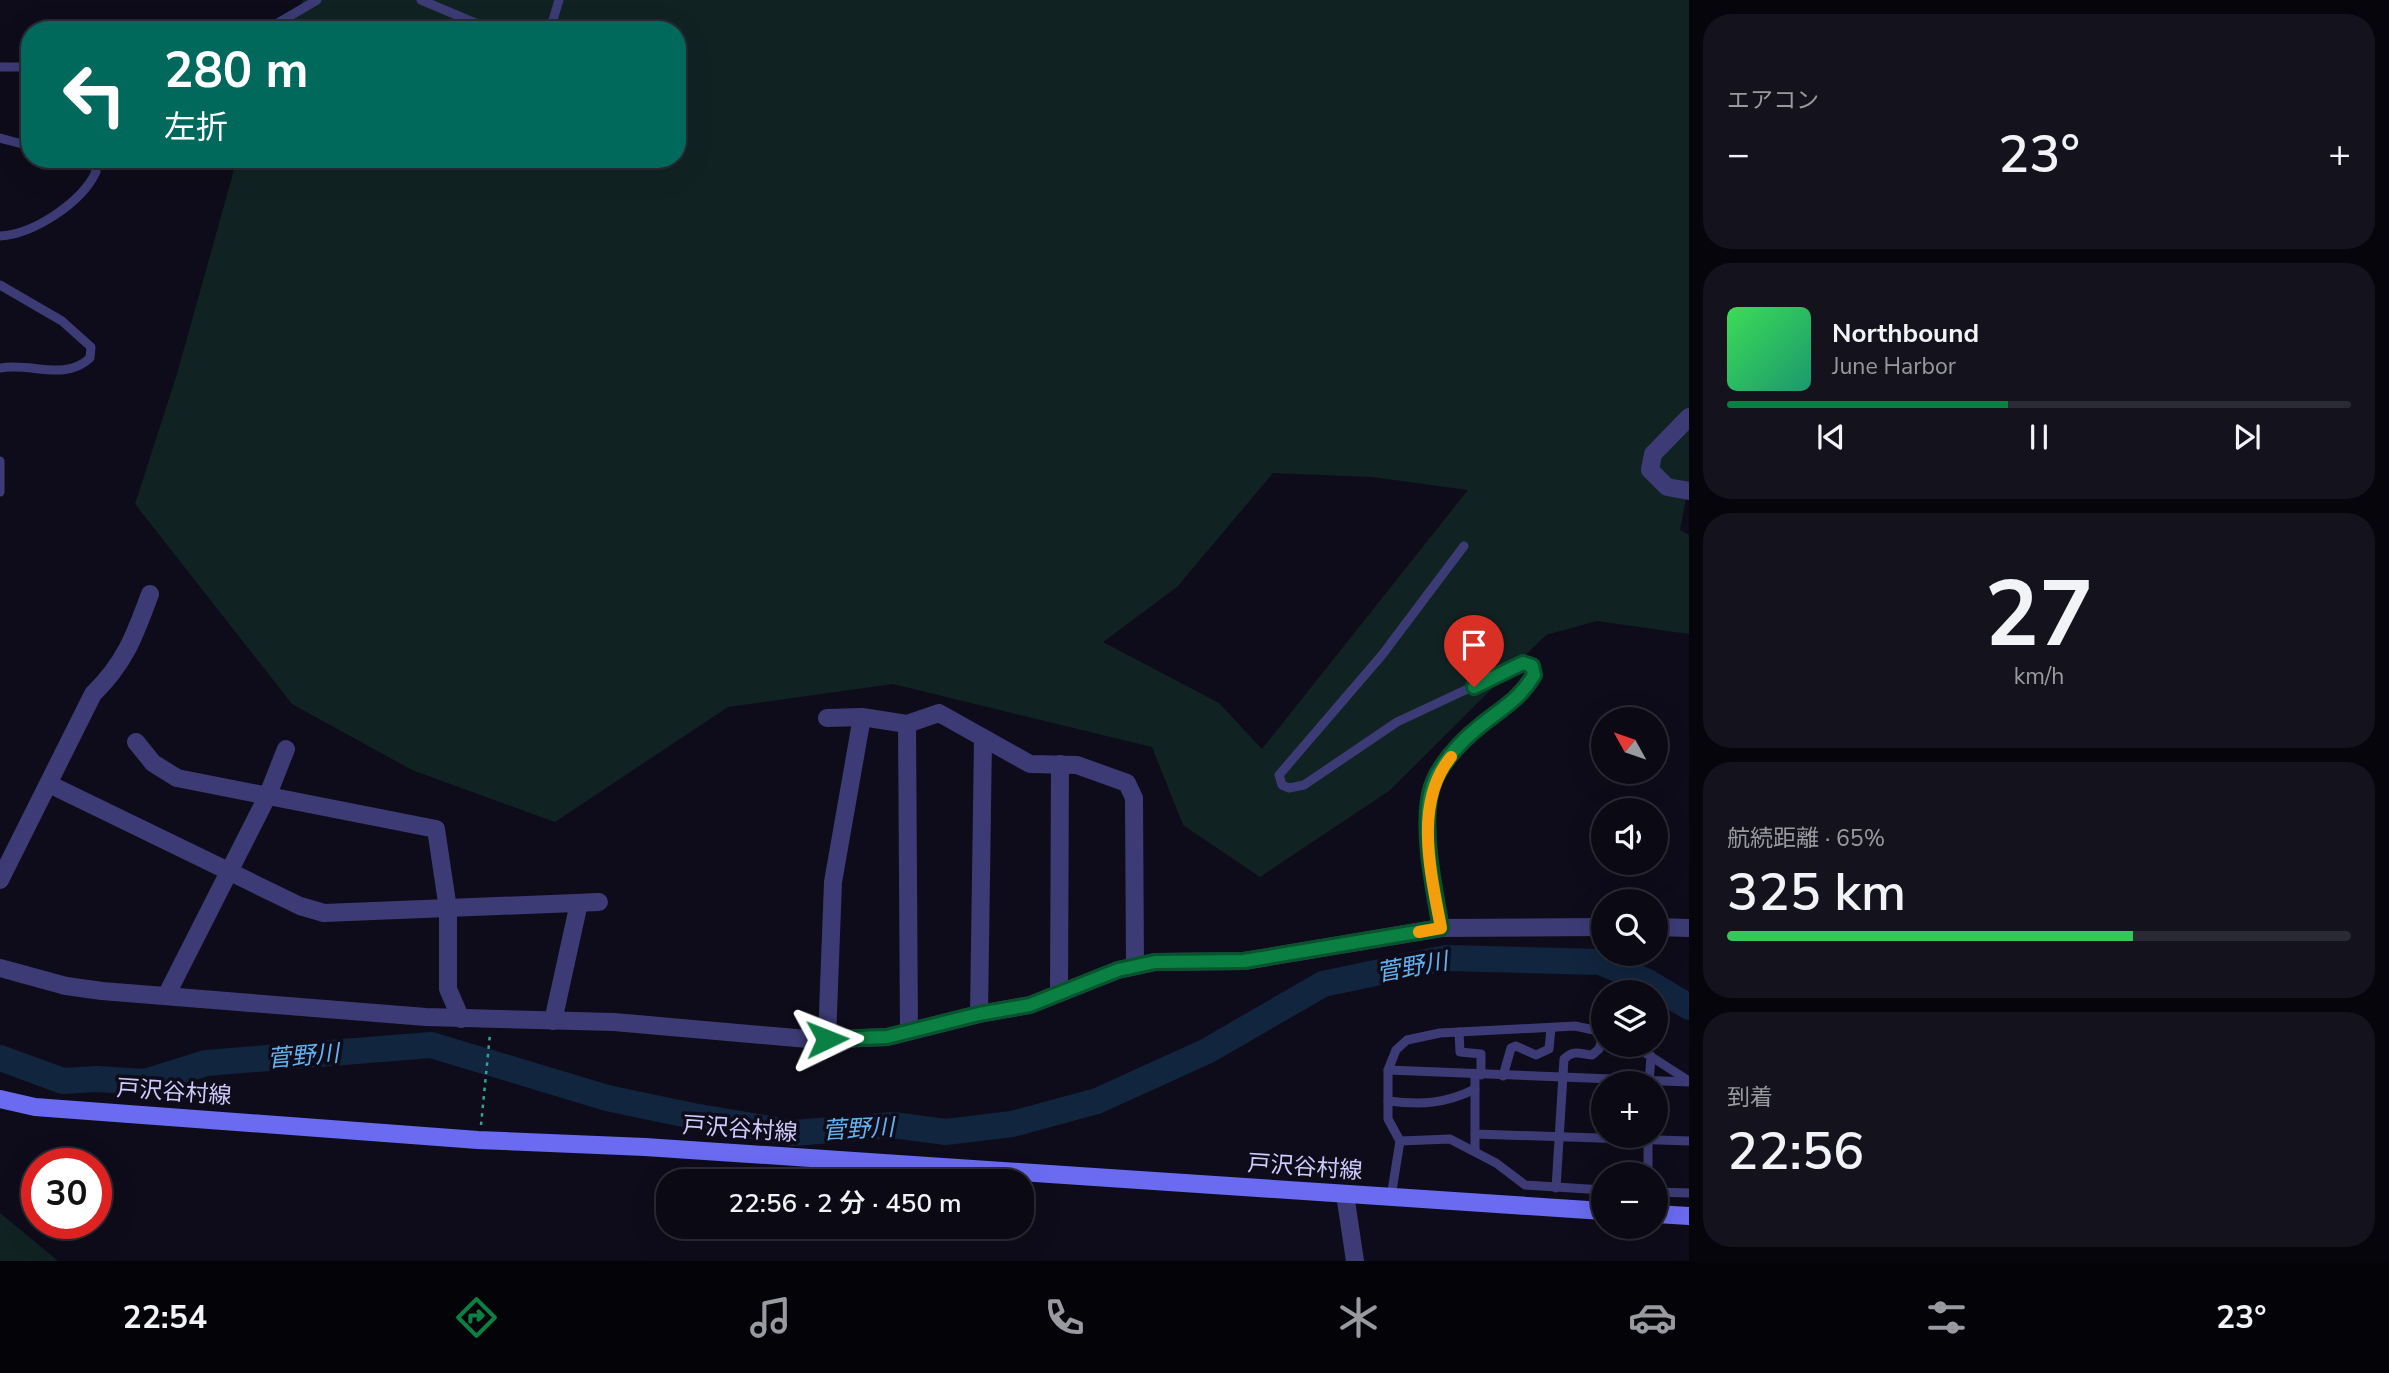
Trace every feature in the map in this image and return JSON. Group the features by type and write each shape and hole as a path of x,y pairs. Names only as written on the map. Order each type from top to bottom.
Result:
{"main road":[{"name":"戸沢谷村線","path":"0,1099 34,1107 478,1140 645,1147 1591,1210"},
{"path":"1668,1215 1689,1216"}],"street":[{"path":"1689,417 1653,454 1650,470 1667,487 1689,491"},
{"path":"0,880 93,694 112,676 129,650 150,594"},
{"path":"827,718 862,717 907,724 939,713 1030,764 1077,765 1127,783 1134,798 1135,966"},
{"path":"827,1039 833,882 862,717"},
{"path":"907,724 909,1031"},
{"path":"979,1014 983,738"},
{"path":"136,741 153,763 177,778 436,829 448,909 449,989 461,1019"},
{"path":"166,996 267,797 286,749"},
{"path":"1059,993 1060,764"},
{"path":"49,784 300,906 324,913 599,902"},
{"path":"553,1021 579,903"},
{"path":"0,968 66,986 166,996 461,1019 614,1022 827,1039 887,1037 979,1014 1030,1005 1135,966 1155,962 1244,961 1441,928 1591,927"},
{"path":"1668,927 1689,928"},
{"path":"1345,1194 1355,1261"}],"lane":[{"path":"281,21 317,0"},
{"path":"421,0 471,21"},
{"path":"552,21 559,0"},
{"path":"0,67 21,67"},
{"path":"0,138 21,144"},
{"path":"0,236 19,235 43,223 90,184 96,172 94,168"},
{"path":"0,285 62,321 91,347 90,358 81,367 64,371 0,368"},
{"path":"0,461 0,492"},
{"path":"1441,928 1433,887 1430,792 1441,768 1459,746 1527,688 1534,675 1532,666 1523,663 1503,670 1397,722 1304,785 1289,788 1282,785 1279,775 1382,655 1464,546"},
{"path":"1391,1197 1400,1141 1388,1119 1388,1070 1396,1050 1407,1040 1460,1032 1574,1026 1591,1031"},
{"path":"1503,1076 1511,1048 1516,1046 1536,1055 1549,1049 1551,1028"},
{"path":"1460,1032 1460,1052 1481,1054 1475,1089 1475,1151"},
{"path":"1556,1188 1564,1059 1570,1053 1591,1055"},
{"path":"1653,1057 1689,1081"},
{"path":"1388,1070 1591,1079"},
{"path":"1668,1082 1689,1081"},
{"path":"1388,1101 1423,1106 1438,1104 1475,1089"},
{"path":"1475,1134 1591,1137"},
{"path":"1400,1141 1450,1139 1475,1151 1525,1185 1591,1189"},
{"path":"1668,1139 1689,1140"},
{"path":"1668,1192 1689,1193"}],"path":[{"path":"481,1126 490,1044"}],"green space":[{"path":"303,0 1689,0 1689,482 1680,530 1689,535 1689,634 1597,621 1546,635 1389,791 1260,877 1183,825 1152,747 893,684 728,707 555,822 412,770 292,704 135,504 177,374 234,168 686,168 686,21 293,21","holes":["1273,473 1372,477 1468,490 1262,749 1219,703 1103,642 1177,587"]},
{"path":"0,1213 21,1230 21,1239 31,1239 58,1261 0,1261"}],"waterway":[{"name":"菅野川","path":"0,1058 63,1081 97,1079 145,1082 206,1063 431,1045 607,1098 693,1116 794,1133 893,1125 946,1132 1012,1124 1097,1101 1207,1051 1323,984 1446,958 1600,962 1648,982 1689,1007"}],"slow traffic":[{"path":"1419,932 1441,928 1433,887 1430,792 1441,768 1451,757"}],"route":[{"path":"827,1039 887,1037 979,1014 1030,1005 1118,970 1155,962 1244,961 1441,928 1433,887 1430,792 1441,768 1459,746 1480,726 1515,701 1527,688 1534,675 1532,666 1523,663 1503,670 1474,687"}]}
